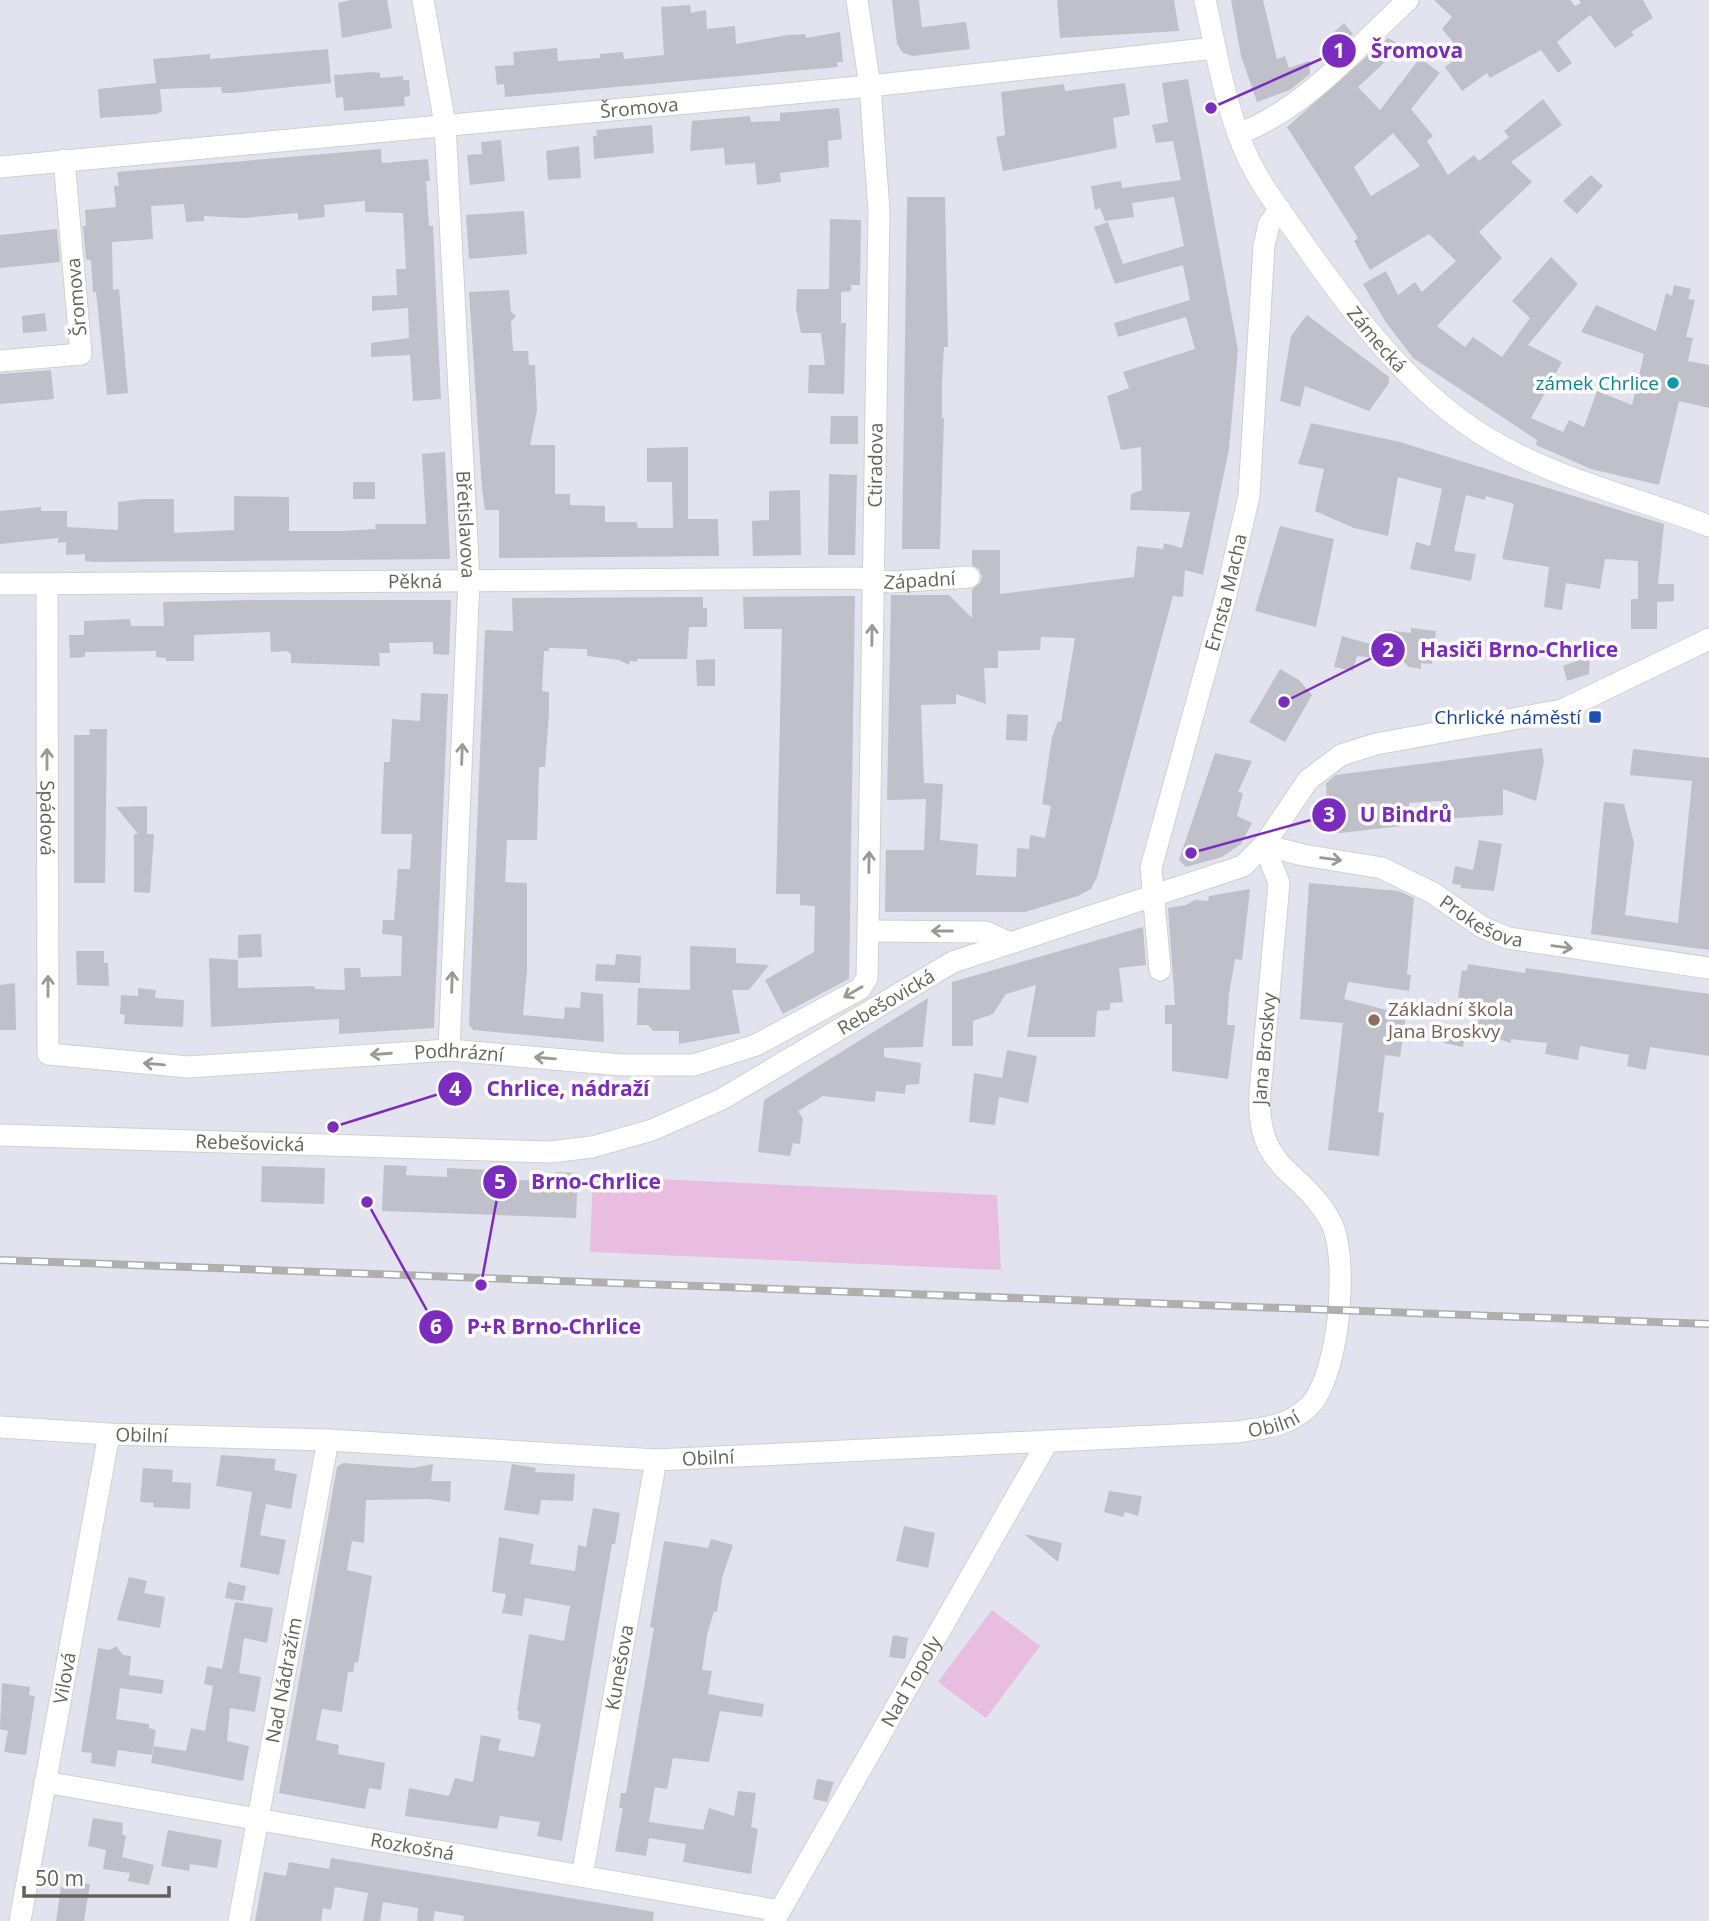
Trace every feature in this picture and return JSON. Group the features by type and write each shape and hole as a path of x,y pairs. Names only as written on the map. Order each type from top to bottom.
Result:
{"street":[{"name":"Břetislavova","path":"422,0 444,124 469,580 449,1050"},
{"name":"Ctiradova","path":"858,0 870,86 879,211 868,931"},
{"name":"Zámecká","path":"1205,0 1228,107 1257,177 1324,273 1408,374 1469,427 1499,445 1562,473 1709,526"},
{"path":"1238,134 1254,128 1308,93 1408,0"},
{"name":"Šromova","path":"0,167 870,86 1215,48"},
{"name":"Šromova","path":"0,361 81,354 64,160"},
{"name":"Ernsta Macha","path":"1160,970 1151,868 1223,608 1249,495 1264,246 1269,224 1280,209"},
{"name":"Západní","path":"873,580 891,582 969,577"},
{"name":"Pěkná","path":"0,584 873,580"},
{"name":"Spádová","path":"47,584 48,1054"},
{"name":"Rebešovická","path":"0,1135 550,1152 592,1147 652,1130 722,1098 934,972 1008,942 1237,869 1264,845 1308,780 1341,755 1376,744 1562,710 1709,639"},
{"name":"Prokešova","path":"1264,845 1303,855 1382,867 1433,893 1482,927 1508,938 1709,968"},
{"name":"Jana Broskvy","path":"1264,845 1279,883 1260,1093 1260,1123 1271,1154 1318,1204 1335,1233 1341,1271 1337,1311"},
{"path":"868,931 986,932 1008,942"},
{"name":"Podhrázní","path":"48,1054 188,1067 449,1050 622,1065 694,1065 756,1045 860,989 867,978 868,931"},
{"name":"Obilní","path":"0,1427 109,1434 328,1440 656,1460 1237,1432 1291,1420 1308,1409 1326,1383 1331,1367 1337,1311"},
{"name":"Vilová","path":"20,1921 109,1434"},
{"name":"Nad Nádražím","path":"239,1921 328,1440"},
{"name":"Nad Topoly","path":"777,1916 1048,1441"},
{"name":"Kunešova","path":"582,1876 656,1460"},
{"name":"Rozkošná","path":"45,1782 582,1876 777,1916"}],"shaded area":[{"path":"593,1176 997,1195 1001,1270 590,1252"},
{"path":"992,1610 1040,1646 986,1718 938,1682"}],"building":[{"path":"351,0 387,0 392,28 342,38 338,3"},
{"path":"892,0 919,0 922,27 966,22 970,49 913,56 903,53 897,44"},
{"path":"1057,0 1174,0 1179,31 1060,38"},
{"path":"1231,0 1263,0 1277,59 1285,56 1289,68 1309,61 1310,74 1290,90 1257,102 1241,56"},
{"path":"1434,0 1570,0 1575,6 1581,3 1579,0 1643,0 1653,18 1631,32 1634,35 1615,48 1590,15 1557,42 1572,63 1558,73 1541,50 1490,78 1487,73 1462,91 1445,67 1463,54 1442,29 1452,17"},
{"path":"690,5 691,13 706,10 707,29 735,26 736,44 788,35 805,34 806,38 840,32 843,62 837,62 838,67 505,97 504,84 497,85 495,66 514,65 513,52 557,48 558,61 600,58 600,54 623,52 624,59 664,55 661,7"},
{"path":"1344,23 1353,34 1335,52 1324,41"},
{"path":"1388,38 1402,46 1358,87 1380,110 1420,58 1440,73 1411,109 1433,136 1427,141 1448,175 1474,155 1479,161 1509,137 1504,131 1543,99 1562,125 1511,162 1532,182 1479,232 1502,258 1437,326 1465,347 1473,337 1502,357 1530,318 1512,301 1551,257 1578,284 1528,345 1562,362 1531,418 1563,432 1569,420 1584,427 1597,391 1632,405 1644,354 1581,332 1596,305 1656,331 1666,293 1672,296 1674,285 1691,289 1688,299 1695,300 1686,337 1693,338 1688,361 1709,365 1709,408 1679,401 1659,485 1591,469 1536,445 1537,440 1413,358 1385,321 1363,284 1386,271 1398,295 1415,282 1422,292 1456,261 1429,234 1370,270 1354,241 1358,238 1287,127","holes":["1393,133 1420,166 1371,196 1354,167"]},
{"path":"328,49 331,83 233,93 222,93 221,87 160,89 162,111 157,114 100,118 98,89 156,83 153,59 210,54 210,59"},
{"path":"380,73 380,78 403,76 403,80 409,80 410,96 404,97 405,106 344,111 343,97 336,98 334,75"},
{"path":"1188,79 1238,350 1229,449 1203,575 1185,570 1183,597 1173,596 1097,877 1091,889 1078,896 1025,912 885,912 886,850 924,850 926,799 887,800 891,595 949,595 972,618 972,589 980,583 982,577 979,569 972,565 972,550 1000,550 1000,594 1134,577 1137,546 1163,549 1164,543 1182,548 1190,512 1130,510 1131,494 1142,490 1141,447 1121,450 1107,396 1129,388 1123,372 1195,349 1186,317 1118,337 1114,323 1190,300 1183,265 1115,284 1094,227 1108,222 1123,264 1184,246 1174,197 1132,203 1134,217 1105,221 1100,208 1095,210 1091,186 1121,181 1122,188 1181,180 1173,141 1156,143 1152,125 1168,122 1162,83","holes":["1041,637 1075,638 1061,722 1058,721 1052,737 1042,804 1051,806 1045,838 1030,835 1029,849 1017,848 1016,877 976,875 978,844 940,840 943,784 924,783 921,705 956,704 956,694 986,704 984,668 998,668 998,651 1040,650"]},
{"path":"1125,83 1130,115 1113,118 1117,148 1003,171 996,137 1005,135 1001,92 1064,84 1065,91"},
{"path":"839,108 842,139 828,141 829,167 780,173 781,182 757,185 755,163 725,165 724,148 690,151 692,121 750,116 751,122 780,121 780,113"},
{"path":"652,125 654,153 594,159 593,136 597,136 596,130"},
{"path":"501,140 505,181 470,185 467,155 482,154 481,142"},
{"path":"579,146 581,178 548,180 546,151"},
{"path":"381,149 382,163 428,159 430,181 426,181 429,226 433,226 441,399 413,401 410,355 371,357 371,343 409,338 408,308 372,311 372,296 397,295 396,269 406,269 403,213 365,212 365,201 324,205 325,217 298,220 298,213 244,218 204,216 204,221 186,222 184,204 151,206 153,239 112,242 113,290 119,289 128,393 107,395 96,292 93,292 91,261 86,259 83,226 86,226 85,210 116,207 114,186 119,186 117,172"},
{"path":"1591,175 1603,186 1577,214 1563,201"},
{"path":"907,197 945,197 948,347 944,347 942,383 944,418 940,549 902,549"},
{"path":"524,211 527,254 469,259 466,215"},
{"path":"830,219 861,220 860,285 851,285 851,291 841,292 841,323 846,323 844,394 808,393 809,365 825,365 821,333 801,333 796,309 797,289 829,289"},
{"path":"57,229 60,262 0,268 0,235"},
{"path":"509,290 511,312 516,316 511,322 513,351 528,351 529,365 535,365 537,411 530,445 555,445 555,494 570,494 570,505 605,506 605,522 637,522 638,528 673,528 672,482 647,482 647,448 688,447 688,519 718,519 719,556 499,558 499,510 485,510 482,489 469,292"},
{"path":"45,313 47,331 23,333 22,316"},
{"path":"1307,315 1389,377 1389,383 1369,411 1305,386 1300,407 1280,401 1291,336"},
{"path":"51,370 54,399 0,404 0,374"},
{"path":"831,416 858,416 858,444 830,444"},
{"path":"1311,423 1400,442 1664,524 1658,584 1674,584 1674,601 1657,602 1657,629 1631,629 1631,599 1638,599 1638,561 1605,559 1600,589 1566,583 1562,610 1544,607 1549,567 1502,559 1514,504 1486,496 1485,500 1466,495 1454,551 1476,554 1471,581 1410,569 1416,542 1430,546 1442,489 1398,477 1388,536 1354,528 1315,511 1324,469 1298,464"},
{"path":"445,452 450,559 94,562 85,561 85,554 66,555 66,542 58,543 58,538 0,544 0,511 41,507 41,511 67,511 67,527 118,530 118,502 142,499 174,499 174,533 234,530 234,496 289,497 289,531 376,529 375,524 426,524 422,454"},
{"path":"829,474 857,475 855,555 828,555"},
{"path":"353,482 375,482 375,499 353,499"},
{"path":"800,490 801,555 753,556 752,521 769,520 769,491"},
{"path":"1280,526 1334,539 1316,627 1255,611"},
{"path":"855,596 849,979 783,1014 765,980 814,952 815,906 800,905 800,894 776,894 782,629 744,629 743,597"},
{"path":"703,597 703,608 707,608 707,627 689,627 687,659 637,659 637,662 630,661 629,665 619,660 587,656 587,649 549,648 549,651 544,651 542,691 549,692 549,713 545,767 539,767 537,840 507,840 505,882 527,883 527,971 523,1015 564,1019 565,1007 580,1008 581,992 603,994 604,1042 473,1030 469,1025 485,630 513,631 512,598"},
{"path":"451,600 449,655 433,654 433,642 389,643 390,653 379,653 380,666 291,663 291,654 287,651 271,652 270,632 194,635 194,661 166,661 166,658 156,657 156,651 85,652 85,657 70,658 69,635 84,635 84,621 130,619 131,626 164,626 163,602"},
{"path":"1411,628 1436,631 1432,664 1421,663 1421,669 1409,667 1403,661 1357,656 1353,671 1334,667 1342,636 1384,648 1386,630 1411,633"},
{"path":"1590,656 1589,674 1567,681 1563,666"},
{"path":"715,659 715,686 697,686 696,660"},
{"path":"1280,669 1299,680 1312,695 1285,742 1249,722"},
{"path":"421,693 448,694 434,1028 339,1034 339,1019 211,1027 209,958 238,960 238,988 314,986 315,989 345,990 344,968 360,968 361,977 401,976 402,936 382,934 383,920 394,920 398,869 410,869 412,834 381,834 384,762 390,762 392,719 420,721"},
{"path":"1007,714 1028,715 1027,741 1006,740"},
{"path":"89,729 107,729 105,883 74,883 74,735 90,735"},
{"path":"1542,748 1544,762 1536,801 1503,789 1503,815 1441,819 1440,801 1409,803 1409,821 1402,821 1401,826 1341,833 1328,831 1326,783 1336,775"},
{"path":"1633,749 1709,758 1709,950 1591,934 1604,802 1624,804 1634,843 1625,915 1678,923 1692,781 1630,775"},
{"path":"1215,753 1252,761 1238,792 1243,793 1237,816 1252,823 1241,844 1222,857 1186,867 1179,860"},
{"path":"147,806 147,834 154,834 150,893 134,892 134,834 138,834 116,807"},
{"path":"1479,840 1502,844 1494,891 1461,888 1461,885 1452,884 1455,866 1473,870"},
{"name":"Základní škola Jana Broskvy","path":"1309,883 1399,891 1414,898 1407,974 1411,975 1409,991 1348,982 1344,999 1406,1015 1400,1057 1385,1055 1378,1112 1384,1113 1379,1156 1328,1150 1343,1023 1300,1019"},
{"path":"1250,889 1242,960 1235,959 1229,994 1227,1025 1235,1025 1228,1079 1172,1071 1172,1024 1165,1024 1165,1005 1175,1005 1168,908 1186,905 1195,900 1208,901 1209,896"},
{"path":"1143,927 1146,965 1119,968 1123,1002 1110,1003 1110,1010 1097,1011 1095,1037 1027,1037 1036,985 1006,994 993,1014 973,1021 973,1046 952,1046 952,982"},
{"path":"261,934 262,957 238,958 238,935"},
{"path":"690,946 736,948 736,963 769,965 749,990 732,990 740,1033 679,1044 679,1031 653,1031 648,1025 637,1025 638,988 690,990"},
{"path":"76,951 104,951 104,963 108,963 109,986 77,985"},
{"path":"616,954 641,956 640,983 595,981 596,964 615,965"},
{"path":"1468,964 1525,973 1526,968 1709,994 1709,1056 1650,1047 1646,1070 1627,1066 1629,1055 1580,1046 1578,1060 1545,1054 1547,1043 1511,1039 1511,1043 1477,1032 1480,1001 1458,998 1462,970 1467,971"},
{"path":"15,983 16,1030 0,1030 0,985"},
{"path":"138,988 156,990 155,998 184,1000 183,1027 124,1024 125,1015 120,1014 121,995 138,996"},
{"path":"928,998 923,1047 884,1048 884,1057 921,1063 919,1084 906,1085 905,1094 876,1091 875,1102 823,1096 798,1111 803,1119 800,1144 793,1143 790,1156 758,1152 764,1100"},
{"path":"1447,1026 1465,1031 1463,1047 1444,1043"},
{"path":"1007,1050 1037,1056 1028,1103 999,1097 995,1125 969,1122 974,1073 1002,1078"},
{"path":"384,1165 407,1166 406,1175 447,1177 447,1168 514,1171 514,1180 555,1181 555,1172 578,1173 576,1218 382,1211"},
{"path":"262,1166 325,1168 324,1204 261,1202"},
{"path":"221,1455 276,1459 274,1470 297,1474 291,1509 266,1504 260,1535 286,1540 279,1575 240,1567 252,1492 216,1486"},
{"path":"343,1463 412,1468 433,1464 431,1481 451,1481 450,1502 429,1499 366,1500 364,1543 352,1541 347,1570 372,1576 358,1663 355,1662 353,1672 348,1672 342,1712 322,1709 316,1740 339,1745 338,1754 385,1763 381,1790 369,1788 365,1809 279,1793 337,1467"},
{"path":"512,1464 536,1468 535,1472 575,1474 573,1501 541,1500 539,1515 504,1510"},
{"path":"143,1468 173,1470 172,1482 191,1483 190,1509 153,1507 154,1503 140,1502"},
{"path":"1109,1491 1142,1496 1138,1516 1125,1512 1123,1517 1104,1512"},
{"path":"593,1508 620,1513 615,1544 612,1544 562,1841 537,1836 540,1822 500,1816 497,1829 405,1816 409,1788 449,1796 455,1778 473,1782 481,1735 501,1739 498,1750 534,1757 541,1724 518,1719 517,1711 529,1634 564,1641 570,1606 525,1598 522,1616 502,1613 506,1594 492,1592 499,1537 534,1544 530,1564 575,1571 578,1545 586,1547"},
{"path":"904,1526 935,1533 928,1568 896,1561"},
{"path":"1024,1534 1062,1543 1058,1562"},
{"path":"711,1539 733,1545 722,1578 717,1612 714,1611 707,1635 702,1670 712,1671 708,1694 764,1704 762,1717 720,1711 709,1762 673,1758 667,1789 655,1787 649,1822 703,1830 709,1808 734,1816 738,1791 756,1793 751,1827 758,1829 751,1874 683,1862 686,1844 649,1838 646,1856 615,1851 623,1808 619,1808 621,1793 626,1793 654,1628 650,1627 664,1541 708,1548"},
{"path":"129,1577 147,1581 144,1593 165,1597 160,1628 117,1620"},
{"path":"228,1582 246,1586 243,1601 225,1598"},
{"path":"235,1602 273,1608 267,1643 244,1638 239,1673 261,1677 255,1712 230,1708 227,1741 249,1746 243,1781 151,1763 154,1746 186,1751 191,1728 205,1731 213,1686 204,1684 207,1666 222,1669"},
{"path":"893,1635 908,1638 905,1659 889,1657"},
{"path":"116,1646 123,1655 131,1656 129,1675 164,1680 162,1694 120,1688 116,1719 149,1724 149,1728 156,1730 152,1755 118,1750 115,1767 91,1763 92,1753 81,1752 98,1648 110,1650"},
{"path":"2,1683 30,1687 29,1695 35,1696 26,1755 4,1752 8,1731 0,1729"},
{"path":"817,1779 834,1782 827,1802 813,1799"},
{"path":"93,1818 123,1823 122,1834 126,1836 122,1857 154,1865 149,1885 128,1881 130,1873 103,1869 106,1850 88,1846"},
{"path":"168,1830 222,1840 217,1868 190,1864 189,1871 161,1866"},
{"path":"331,1858 654,1912 653,1921 463,1921 464,1916 435,1911 433,1921 417,1921 418,1908 383,1902 380,1921 363,1921 368,1893 335,1887 331,1910 323,1908 321,1921 255,1921 264,1872 286,1876 289,1862 329,1869"},
{"path":"72,1881 90,1884 84,1921 56,1921 61,1887 64,1888 65,1883 72,1884"}],"railway":[{"path":"0,1260 1709,1324"}],"place":[{"name":"Šromova","path":"1211,108"},
{"name":"zámek Chrlice","path":"1673,383"},
{"name":"Hasiči Brno-Chrlice","path":"1284,702"},
{"name":"Chrlické náměstí","path":"1595,717"},
{"name":"U Bindrů","path":"1191,853"},
{"name":"Základní škola Jana Broskvy","path":"1374,1020"},
{"name":"Chrlice, nádraží","path":"333,1127"},
{"name":"P+R Brno-Chrlice","path":"367,1202"},
{"name":"Brno-Chrlice","path":"481,1285"}]}
